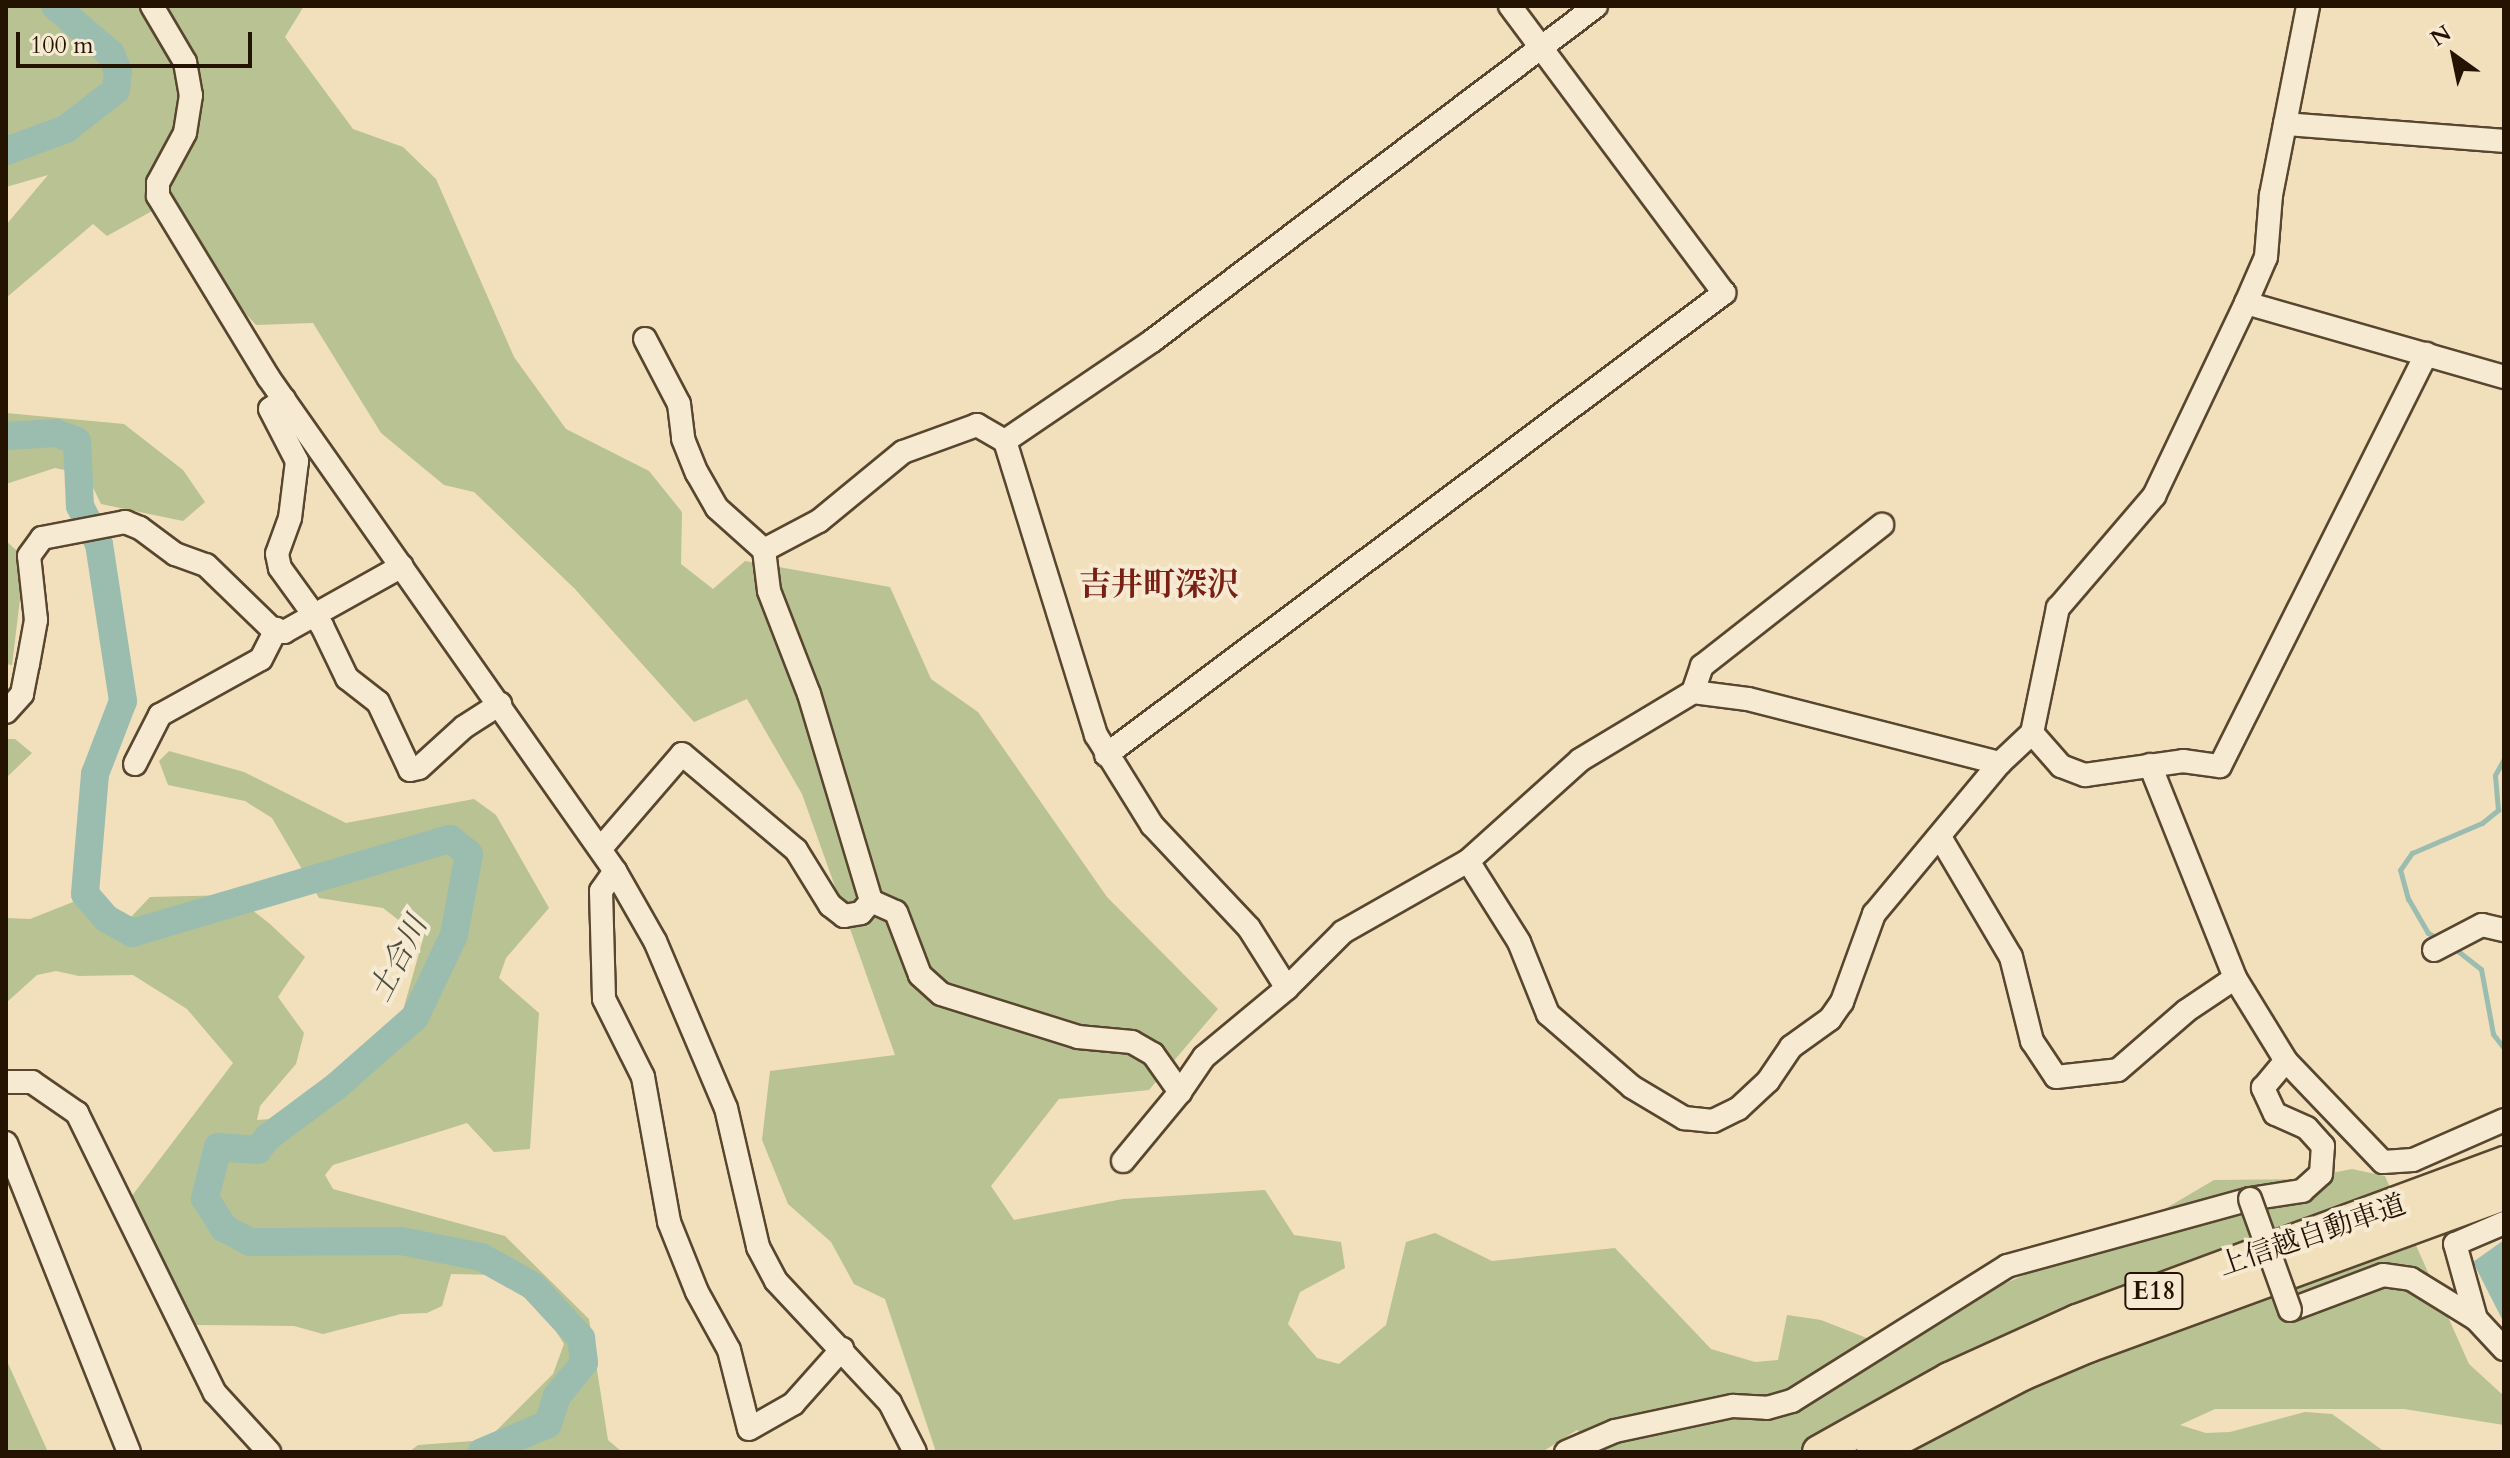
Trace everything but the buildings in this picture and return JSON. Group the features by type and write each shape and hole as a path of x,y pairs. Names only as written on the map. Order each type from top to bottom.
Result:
{"highway":[{"name":"上信越自動車道","path":"1819,1452 1949,1379 2077,1321 2504,1163"},
{"name":"上信越自動車道","path":"1873,1452 1973,1398 2088,1346 2504,1194"}],"street":[{"path":"152,6 185,62 191,95 185,133 158,183 158,196 284,399 615,871 655,941 726,1108 758,1247 776,1281 890,1403 915,1452"},
{"path":"1106,755 1724,293 1510,6"},
{"path":"1005,441 1152,341 1596,6"},
{"path":"1468,861 1519,942 1548,1014 1632,1087 1684,1118 1713,1121 1738,1109 1768,1081 1791,1047 1830,1019 1842,1002 1874,914 2000,763 2032,733 2058,608 2154,496 2246,303 2266,257 2285,124 2308,6"},
{"path":"2285,124 2504,141"},
{"path":"2246,303 2504,377"},
{"path":"645,339 679,404 683,439 697,473 717,508 764,550 769,591 809,694 871,901 896,912 920,975 941,994 1078,1037 1132,1042 1153,1054 1180,1092"},
{"path":"2032,733 2061,766 2085,775 2183,761 2220,766 2426,354"},
{"path":"284,399 270,409 297,461 290,518 277,554 347,678 378,702 410,770 419,768 464,727 500,704"},
{"path":"764,550 819,521 903,452 977,425 1005,441 1077,682 1106,755 1152,825 1249,928 1287,988"},
{"path":"6,712 22,694 36,620 29,556 42,538 71,529 109,525 140,528 175,554 206,565 276,629 284,632 402,566"},
{"path":"1693,692 1702,666 1882,525"},
{"path":"135,764 160,715 261,659 276,629"},
{"path":"1123,1161 1180,1092 1204,1057 1287,988 1343,932 1468,861 1580,760 1693,692 1748,699 2000,763"},
{"path":"601,848 682,754 796,850 830,905 844,916 861,913 871,901"},
{"path":"2150,765 2235,978 2286,1061 2383,1162 2413,1160 2504,1120"},
{"path":"1940,837 2011,957 2032,1041 2056,1077 2118,1070 2186,1011 2235,978"},
{"path":"615,871 601,891 604,999 643,1077 669,1222 697,1292 729,1350 749,1429 793,1404 842,1349"},
{"path":"2434,950 2482,925 2504,930"},
{"path":"1566,1452 1613,1442 1733,1406 1767,1408 1792,1401 2007,1266 2250,1199 2302,1191 2321,1174 2323,1146 2307,1128 2275,1114 2263,1088 2286,1061"},
{"path":"6,1082 32,1082 77,1113 215,1393 269,1452"},
{"path":"6,1143 129,1452"},
{"path":"2250,1199 2290,1310 2383,1275 2411,1279 2476,1319 2504,1349"},
{"path":"2476,1319 2455,1244 2504,1223"}],"green space":[{"path":"6,6 304,6 285,37 353,129 403,147 436,179 514,357 566,429 649,471 682,512 681,564 713,589 745,561 890,587 931,679 978,712 1107,897 1218,1009 1149,1090 1059,1099 991,1186 1014,1220 1123,1199 1265,1190 1294,1235 1341,1242 1345,1268 1300,1292 1288,1324 1317,1358 1339,1364 1386,1325 1406,1242 1435,1233 1492,1261 1615,1248 1711,1349 1755,1362 1778,1360 1787,1315 1821,1320 1892,1348 1983,1293 2134,1227 2214,1180 2301,1179 2352,1169 2385,1176 2469,1364 2504,1396 2504,1425 2404,1409 2215,1409 2180,1425 2206,1433 2230,1432 2305,1412 2332,1414 2385,1452 1599,1452 1577,1430 1542,1452 936,1452 885,1299 854,1284 831,1242 788,1204 762,1140 770,1071 895,1055 802,794 747,699 694,722 575,589 474,492 444,485 381,433 313,323 256,325 152,211 107,236 93,224 6,298 6,225 48,175 6,187"},
{"path":"6,413 124,424 183,470 205,502 183,521 101,504 87,475 55,468 6,484"},
{"path":"6,541 25,558 12,665 6,664"},
{"path":"6,739 15,739 32,753 6,778"},
{"path":"169,751 244,772 346,823 474,799 496,815 549,908 506,958 499,978 539,1013 530,1149 494,1152 467,1123 333,1165 325,1175 333,1189 505,1236 589,1319 608,1440 622,1452 409,1452 418,1445 487,1440 553,1374 564,1344 544,1312 498,1275 451,1274 442,1306 427,1313 401,1314 323,1334 294,1326 197,1325 183,1314 131,1197 233,1063 187,1009 133,975 79,976 56,971 37,975 6,1003 6,918 30,919 73,902 131,917 150,897 233,895 270,924 305,957 278,997 304,1033 296,1064 260,1106 257,1120 271,1119 400,1021 423,939 383,908 319,898 272,818 245,801 168,785 159,761"},
{"path":"6,1359 48,1452 6,1452"}],"shaded area":[{"path":"2504,1240 2504,1323 2473,1262"}],"waterway":[{"name":"土合川","path":"6,151 66,129 116,90 118,72 111,54 55,6"},
{"name":"土合川","path":"6,436 56,433 77,441 80,506 99,544 123,701 95,774 85,894 107,919 132,933 450,839 469,854 454,935 415,1017 338,1085 268,1137 258,1150 218,1147 205,1198 224,1228 250,1242 401,1241 481,1257 533,1286 581,1338 584,1363 557,1396 548,1424 482,1452"},
{"path":"2439,939 2428,933 2408,899 2400,870 2412,853 2482,823 2498,810 2495,775 2504,759"},
{"path":"2454,948 2481,969 2493,1034 2504,1048"}],"district":[{"name":"吉井町深沢","path":"1159,585"}]}
